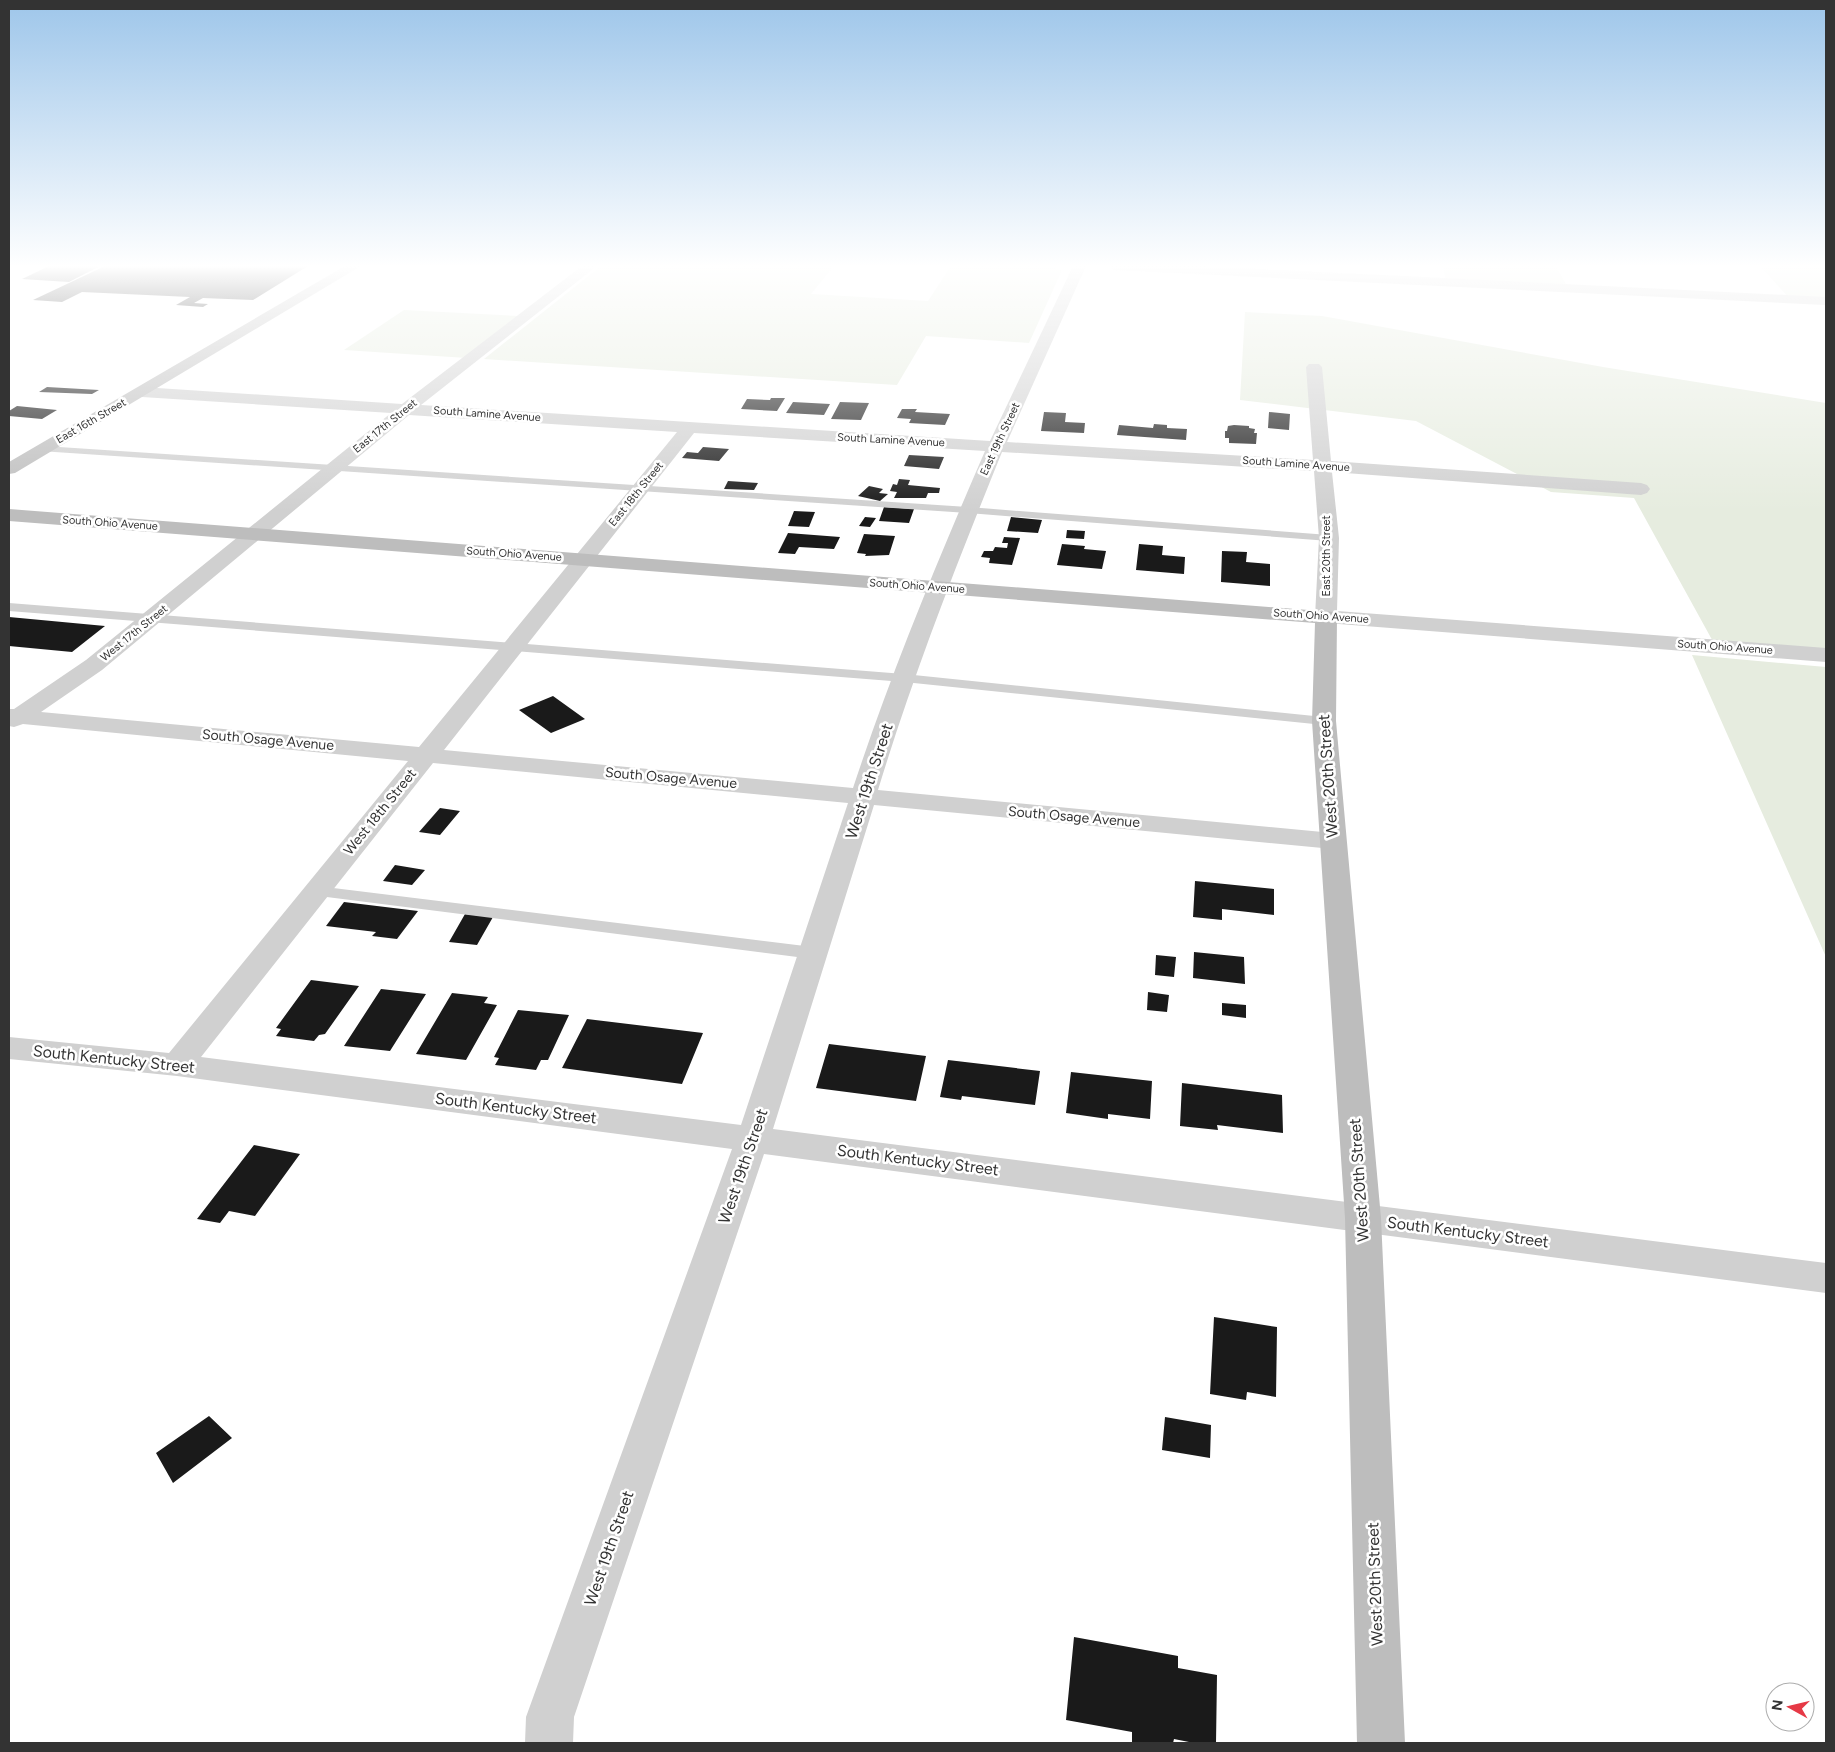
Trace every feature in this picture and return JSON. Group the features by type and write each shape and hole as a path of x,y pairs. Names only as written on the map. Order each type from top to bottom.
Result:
{"street":[{"name":"East 16th Street","path":"9,469 217,348"},
{"name":"East 17th Street","path":"253,534 406,409 485,348"},
{"name":"East 19th Street","path":"937,587 996,446 1042,348"},
{"name":"East 20th Street","path":"1314,368 1329,538 1326,617"},
{"name":"South Lamine Avenue","path":"142,392 689,428 1323,466 1641,489"},
{"name":"East 18th Street","path":"583,560 689,428"},
{"name":"South Ohio Avenue","path":"9,515 1826,655"},
{"name":"West 17th Street","path":"12,719 94,665 253,534"},
{"name":"West 18th Street","path":"177,1065 583,560"},
{"name":"West 19th Street","path":"550,1743 550,1717 752,1139 864,796 937,587"},
{"name":"West 20th Street","path":"1326,617 1324,721 1362,1218 1380,1743"},
{"name":"South Osage Avenue","path":"12,719 426,755 1333,842"},
{"name":"South Kentucky Street","path":"9,1048 177,1065 1826,1278"}],"lane":[{"path":"44,449 968,510 1329,538"},
{"path":"9,607 904,678 1324,721"},
{"path":"317,891 813,953"}],"shaded area":[{"path":"347,348 479,348 467,358 344,350"},
{"path":"498,348 919,348 897,385 484,359"},
{"path":"1243,348 1497,348 1826,403 1826,655 1716,647 1634,498 1551,492 1416,421 1240,400"},
{"path":"1692,655 1826,667 1826,957"}],"building":[{"path":"47,387 99,390 92,394 39,392"},
{"path":"771,398 785,398 777,411 741,409 747,399 770,400"},
{"path":"793,402 830,404 824,415 786,413"},
{"path":"840,402 869,403 861,420 831,419"},
{"path":"17,406 57,410 42,419 9,416 9,411"},
{"path":"902,409 917,409 915,412 950,414 945,425 909,423 911,419 897,418"},
{"path":"1044,412 1066,413 1065,422 1085,423 1084,433 1041,431"},
{"path":"1269,412 1290,414 1289,430 1268,428"},
{"path":"1154,424 1167,425 1167,428 1187,429 1186,440 1117,435 1119,425 1153,428"},
{"path":"1228,426 1249,426 1249,428 1255,429 1254,433 1257,433 1256,444 1229,443 1229,438 1225,438 1225,431 1227,431"},
{"path":"703,447 729,449 719,461 682,458 687,452 698,453"},
{"path":"909,455 944,457 939,469 904,466"},
{"path":"899,479 910,480 908,485 940,488 939,493 928,493 926,498 894,498 897,492 890,491 893,484 897,485"},
{"path":"728,481 758,483 754,490 724,489"},
{"path":"869,486 883,489 879,493 888,494 880,501 858,496"},
{"path":"884,507 914,509 909,523 879,521"},
{"path":"794,511 815,512 809,527 788,526"},
{"path":"865,517 876,518 870,527 859,526"},
{"path":"1011,517 1042,520 1038,533 1007,531"},
{"path":"1067,530 1085,531 1084,539 1066,538"},
{"path":"788,533 840,537 834,549 799,547 795,554 778,553"},
{"path":"864,534 895,536 889,555 865,556 866,554 857,553"},
{"path":"1004,537 1020,538 1012,565 989,563 990,558 981,557 984,551 993,551 995,547 1007,548 1008,543 1002,543"},
{"path":"1062,544 1085,546 1084,549 1106,551 1102,569 1057,565"},
{"path":"1139,544 1163,546 1162,555 1185,557 1184,574 1136,570"},
{"path":"1222,551 1247,552 1246,562 1270,564 1270,586 1221,582"},
{"path":"9,617 105,626 72,652 9,646"},
{"path":"553,696 585,719 551,733 519,710"},
{"path":"440,808 460,811 440,835 419,832"},
{"path":"395,865 425,870 412,885 383,881"},
{"path":"1195,881 1274,889 1274,915 1222,909 1222,920 1193,917"},
{"path":"344,902 418,911 397,939 372,936 376,932 326,926"},
{"path":"465,914 493,917 477,945 449,942"},
{"path":"1194,952 1244,957 1245,984 1193,978"},
{"path":"1156,955 1176,957 1174,977 1155,975"},
{"path":"311,980 359,986 325,1034 319,1035 314,1041 276,1036 281,1029 276,1028"},
{"path":"381,989 426,994 390,1051 344,1046"},
{"path":"1148,992 1169,995 1167,1012 1147,1010"},
{"path":"452,993 488,997 484,1003 497,1005 466,1060 416,1054"},
{"path":"1222,1003 1246,1005 1246,1018 1222,1015"},
{"path":"518,1010 569,1015 548,1060 541,1060 536,1070 495,1065 499,1058 494,1057"},
{"path":"587,1019 703,1033 682,1084 562,1068"},
{"path":"829,1044 926,1056 916,1101 816,1088"},
{"path":"948,1060 1040,1071 1035,1105 962,1096 961,1100 940,1097"},
{"path":"1071,1072 1152,1081 1150,1119 1108,1114 1108,1119 1066,1113"},
{"path":"1182,1083 1282,1095 1283,1133 1217,1125 1218,1130 1180,1126"},
{"path":"254,1145 300,1154 255,1216 229,1211 220,1223 197,1219"},
{"path":"1214,1317 1277,1327 1276,1397 1247,1392 1246,1400 1210,1394"},
{"path":"209,1416 232,1438 173,1483 156,1453"},
{"path":"1165,1417 1211,1425 1210,1458 1162,1450"},
{"path":"1074,1637 1178,1656 1178,1668 1217,1675 1216,1743 1194,1743 1174,1739 1173,1743 1132,1742 1132,1732 1066,1720"}]}
